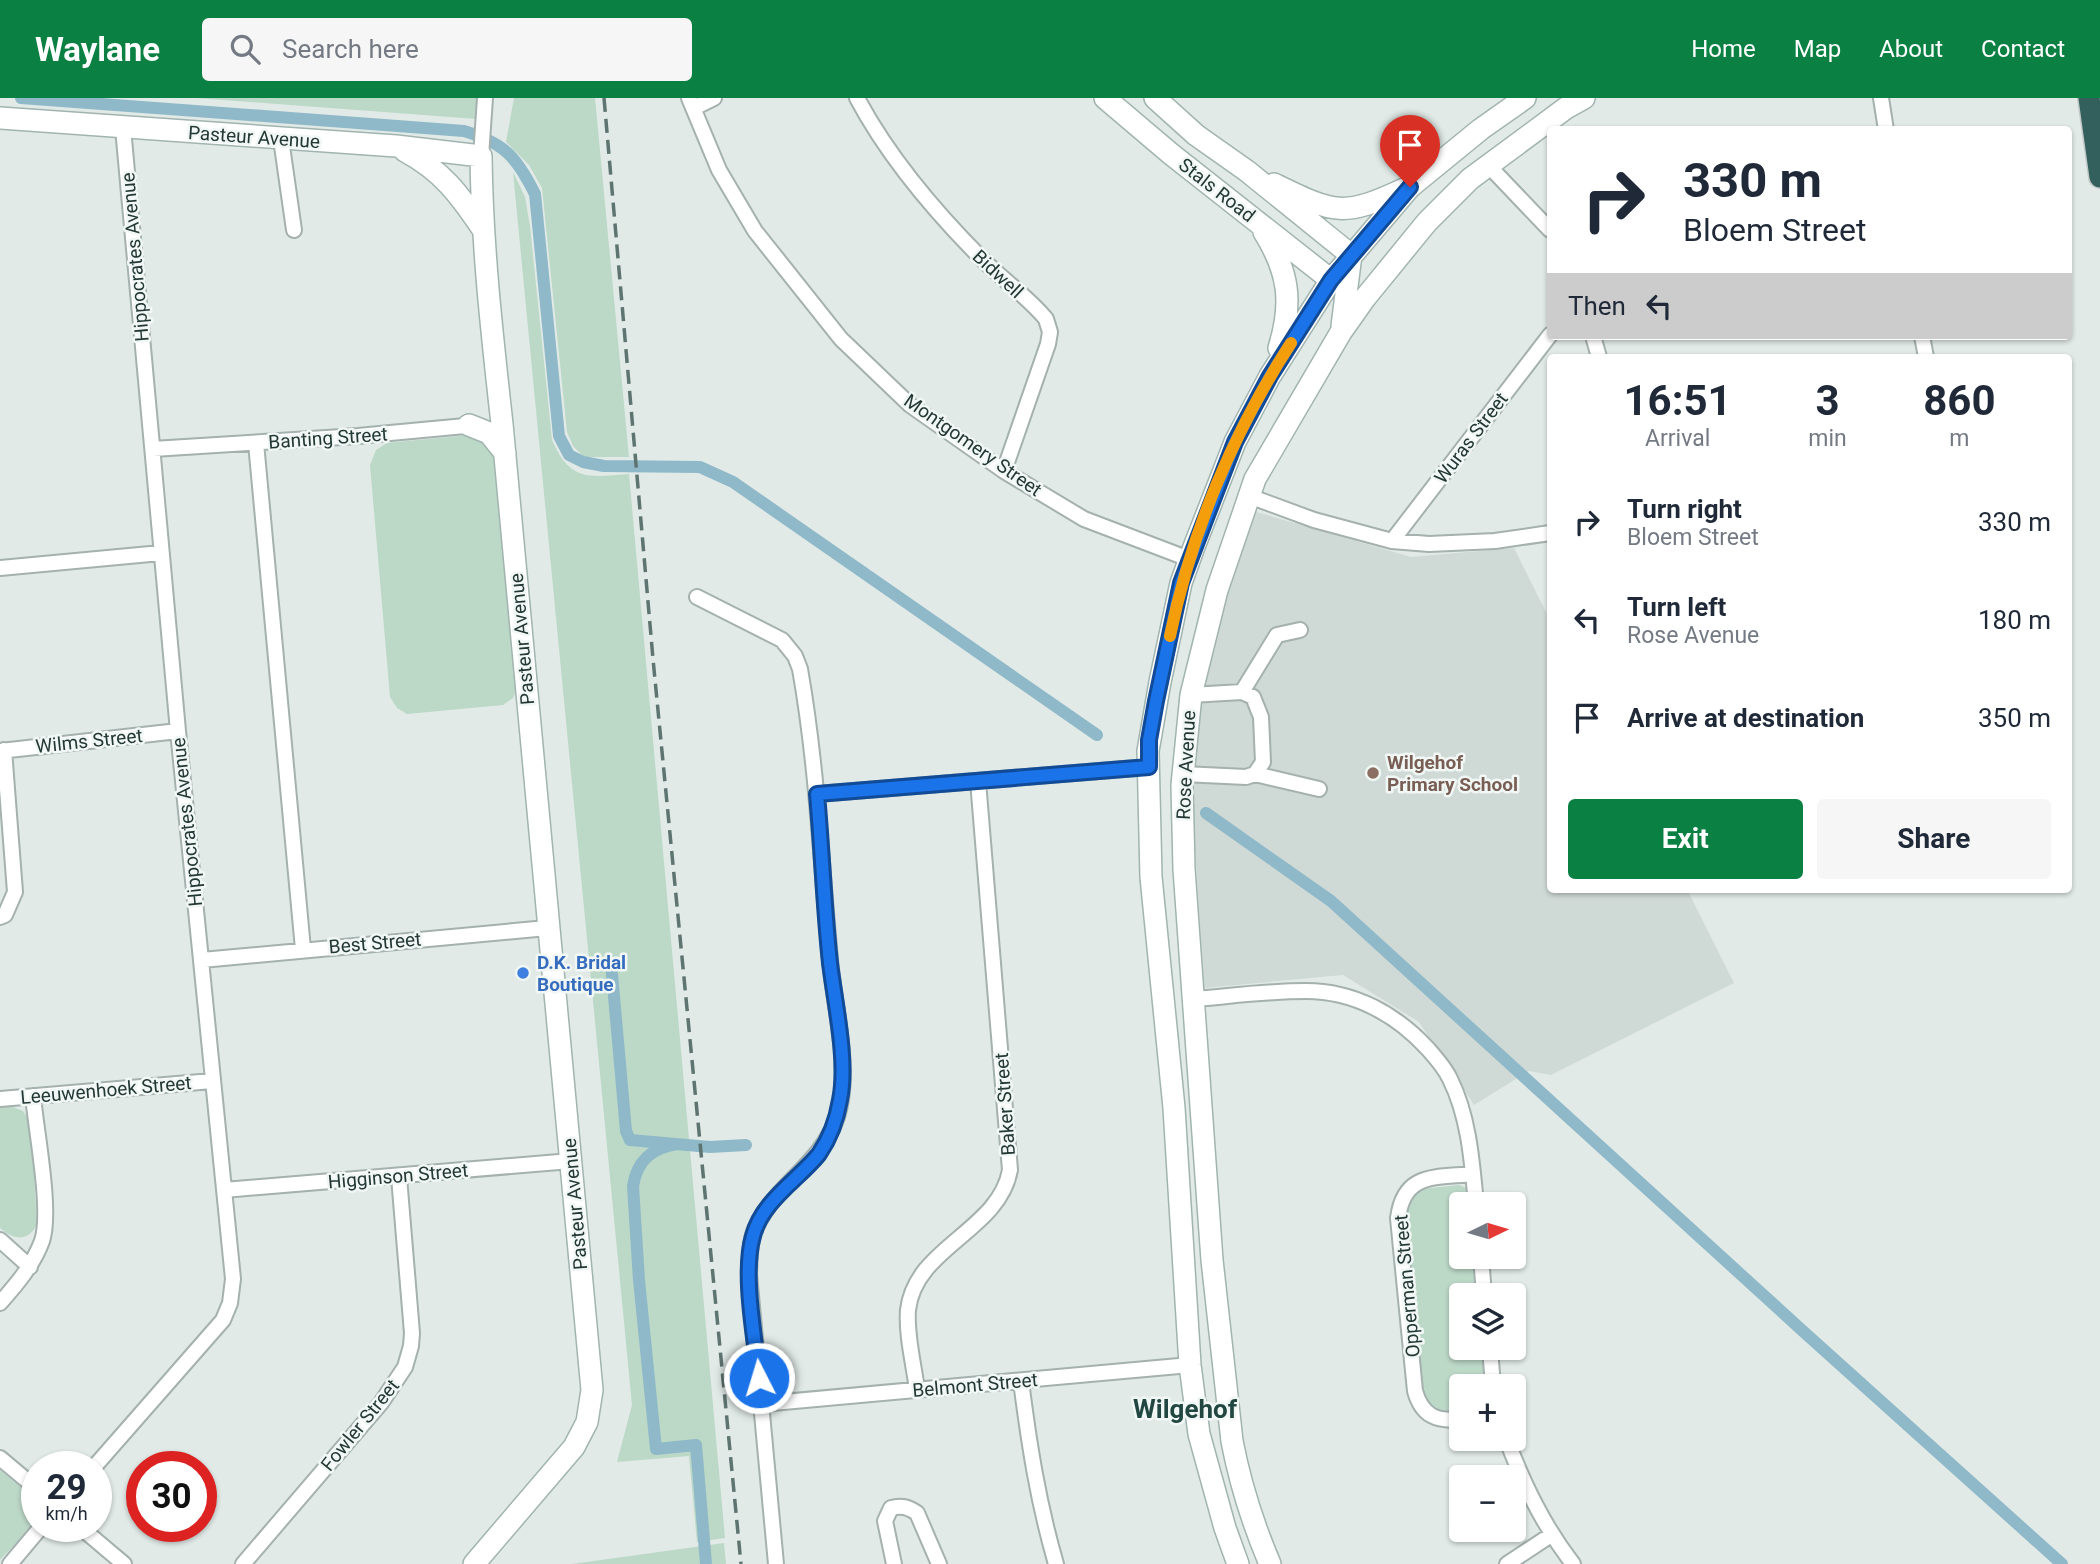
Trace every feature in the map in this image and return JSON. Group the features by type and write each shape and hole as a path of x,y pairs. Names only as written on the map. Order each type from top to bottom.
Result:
{"highway":[{"path":"2089,98 2097,133 2100,177"}],"street":[{"path":"482,153 485,98"},
{"path":"691,103 714,98"},
{"name":"Bidwell","path":"857,98 898,163 951,226 982,260 1046,319 1050,331 1048,344 1004,471"},
{"name":"Stals Road","path":"1105,98 1171,154 1340,279"},
{"name":"Stals Road","path":"1155,98 1196,135 1247,171 1351,256"},
{"name":"Rose Avenue","path":"1238,1564 1199,1434 1189,1356 1167,1022 1151,877 1149,768 1160,682 1181,583 1235,442 1270,376 1340,279 1351,256 1410,187 1473,135 1525,98"},
{"name":"Rose Avenue","path":"1270,1564 1257,1534 1238,1471 1225,1389 1212,1260 1184,869 1183,779 1191,695 1217,590 1252,488 1341,331 1397,255 1427,222 1488,165 1584,98"},
{"path":"1881,98 1885,126"},
{"name":"Montgomery Street","path":"691,103 719,170 755,231 841,339 910,405 1004,471 1084,519 1192,553"},
{"name":"Pasteur Avenue","path":"0,118 482,153 482,228 592,1390 587,1422 574,1447 474,1564"},
{"name":"Hippocrates Avenue","path":"108,1451 223,1320 230,1303 233,1279 178,731 123,128"},
{"path":"281,139 293,230"},
{"path":"397,146 434,168 462,198 482,228"},
{"path":"1488,165 1547,227"},
{"path":"1247,171 1331,209 1365,206 1410,187"},
{"path":"1257,220 1275,250 1288,292 1287,323 1270,376"},
{"path":"1341,331 1340,279 1368,272 1397,255"},
{"name":"Wuras Street","path":"1392,541 1547,339"},
{"name":"Banting Street","path":"153,449 502,424"},
{"path":"468,425 489,433 505,453"},
{"path":"256,443 303,949"},
{"path":"1224,470 1240,477 1252,488 1314,520 1392,541 1429,544 1495,541 1547,533"},
{"path":"1208,510 1241,519"},
{"path":"0,568 161,553"},
{"path":"1192,553 1228,555"},
{"path":"1181,583 1199,590 1217,590"},
{"path":"697,597 768,631 782,640 795,656 803,686 817,794 830,961 843,1074 837,1117 819,1153 780,1193 758,1223 753,1235 749,1274 776,1564"},
{"path":"1242,692 1277,635 1300,630"},
{"path":"1191,695 1242,692 1253,697 1261,717 1263,762 1255,774"},
{"name":"Wilms Street","path":"2,751 178,731"},
{"path":"0,917 5,915 15,892 2,751"},
{"path":"817,794 1149,768 1185,752"},
{"path":"1149,768 1183,779 1255,774 1319,789"},
{"name":"Baker Street","path":"917,1390 908,1312 915,1287 924,1272 996,1204 1007,1186 1010,1170 978,781"},
{"name":"Best Street","path":"202,960 547,928"},
{"path":"1161,978 1192,975"},
{"path":"1167,1022 1195,1009 1306,991 1331,993 1386,1012 1402,1023 1423,1044 1450,1078 1466,1130 1475,1192"},
{"name":"Leeuwenhoek Street","path":"0,1100 212,1081"},
{"path":"0,1303 30,1266 45,1230 33,1096"},
{"name":"Higginson Street","path":"224,1191 571,1161"},
{"name":"Opperman Street","path":"1449,1418 1435,1417 1425,1412 1415,1391 1398,1218 1407,1190 1415,1183 1426,1179 1473,1174"},
{"name":"Fowler Street","path":"243,1564 366,1421 405,1367 412,1333 399,1177"},
{"path":"0,1240 30,1266"},
{"path":"1189,1356 1220,1344"},
{"name":"Belmont Street","path":"761,1404 1021,1381 1189,1356"},
{"path":"1021,1381 1033,1473 1056,1564"},
{"path":"1193,1393 1225,1389"},
{"path":"1511,1451 1551,1535 1573,1564"},
{"path":"0,1458 21,1476"},
{"path":"894,1564 885,1521 891,1508 904,1506 917,1513 939,1564"},
{"path":"1507,1564 1551,1535"},
{"path":"10,1564 29,1542"},
{"path":"98,1542 124,1564"}],"shaded area":[{"name":"Wilgehof Primary School","path":"1253,511 1411,557 1514,548 1547,614 1547,893 1689,893 1734,983 1551,1075 1529,1071 1474,1105 1419,1022 1343,975 1204,988 1193,819 1197,727 1206,663"}],"green space":[{"path":"196,98 480,98 477,119"},
{"path":"514,98 595,98 629,457 584,457 573,446 567,432 542,188 529,165 506,142"},
{"path":"513,172 525,197 530,226 552,440 566,463 582,474 629,474 725,1538 697,1542 689,1456 617,1462 632,1405"},
{"path":"470,435 484,440 496,458 519,684 513,698 503,705 407,714 397,708 390,697 370,465 376,450 387,443"},
{"path":"8,1105 23,1111 31,1123 37,1225 25,1237 15,1237 0,1228 0,1106"},
{"path":"1459,1185 1467,1188 1468,1192 1449,1192 1449,1269 1477,1269 1479,1283 1449,1283 1449,1360 1486,1360 1488,1374 1449,1374 1449,1414 1431,1410 1422,1399 1407,1208 1412,1195 1420,1189"},
{"path":"0,1470 21,1487 21,1536 0,1560"},
{"path":"724,1543 726,1564 572,1564"}],"waterway":[{"path":"21,98 464,131 499,146 522,170 535,194 559,436 569,455 583,462 604,466 700,467 733,482 1097,735"},
{"path":"1206,813 1331,901 2062,1564"},
{"path":"611,963 626,1131 630,1140 710,1147 746,1145"},
{"path":"677,1144 653,1152 642,1162 635,1177 633,1186 639,1280 656,1449 696,1445 706,1564"}],"railway":[{"path":"604,98 653,659 741,1564"}],"slow traffic":[{"path":"1170,636 1181,583 1235,442 1291,343"}],"place":[{"name":"Wilgehof Primary School","path":"1373,773"},
{"name":"D.K. Bridal Boutique","path":"523,973"}],"district":[{"name":"Wilgehof","path":"1185,1409"}],"route":[{"path":"759,1378 749,1274 753,1235 758,1223 780,1193 819,1153 837,1117 841,1096 843,1074 830,961 817,794 1149,767 1149,740 1181,583 1235,442 1270,376 1331,280 1410,187"}]}
